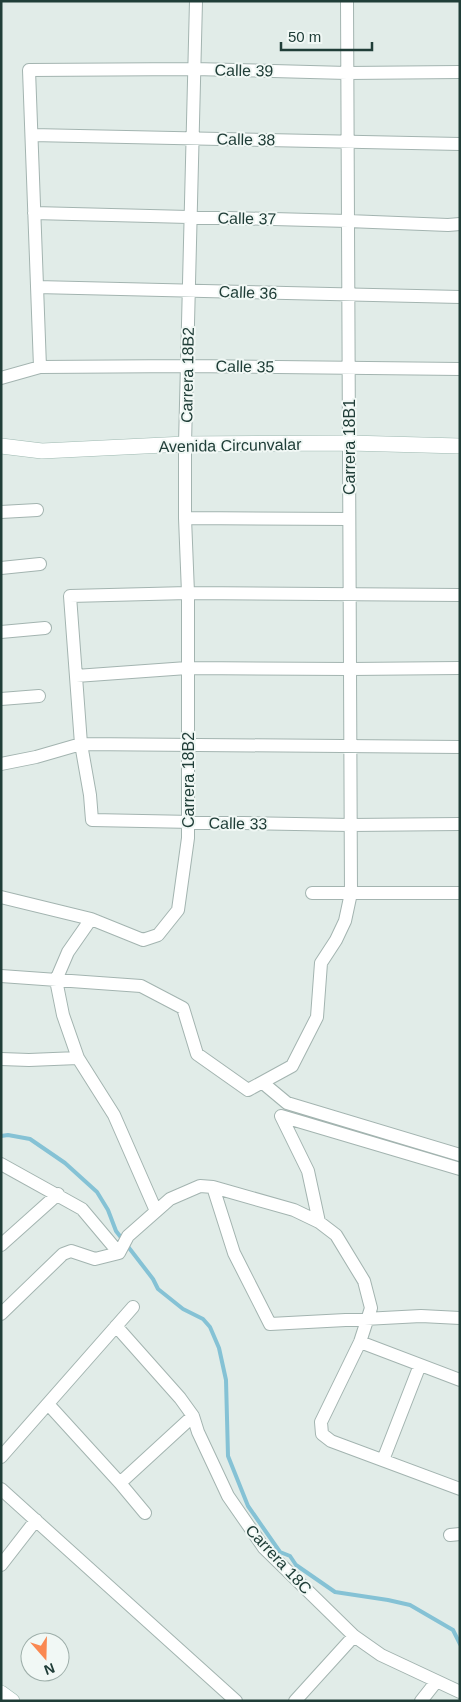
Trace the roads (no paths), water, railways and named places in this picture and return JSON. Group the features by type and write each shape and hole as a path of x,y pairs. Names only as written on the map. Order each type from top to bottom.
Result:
{"main road":[{"name":"Avenida Circunvalar","path":"1,446 42,451 186,444 349,443 460,446"},
{"path":"1,1693 12,1701"}],"street":[{"name":"Carrera 18B2","path":"1,897 91,919 143,940 158,934 178,910 188,838 188,593 185,518 196,1"},
{"name":"Carrera 18B1","path":"264,1083 292,1066 317,1017 320,963 336,940 345,920 351,893 347,1"},
{"name":"Calle 39","path":"32,135 29,70 194,69 347,73 460,72"},
{"name":"Calle 38","path":"32,135 460,144"},
{"path":"32,135 40,367"},
{"name":"Calle 37","path":"34,213 460,224"},
{"name":"Calle 36","path":"37,287 460,297"},
{"name":"Calle 35","path":"1,378 40,367 187,366 460,369"},
{"path":"1,512 37,510"},
{"path":"185,518 349,519"},
{"path":"1,568 40,564"},
{"path":"81,744 70,596 188,593 460,595"},
{"path":"1,632 45,628"},
{"path":"76,676 187,668 460,668"},
{"path":"1,699 39,696"},
{"path":"1,764 36,757 81,744 460,747"},
{"name":"Calle 33","path":"81,744 90,795 92,820 350,825 460,824"},
{"path":"312,893 460,893"},
{"path":"91,919 68,952 56,980 63,1015 78,1058 114,1115 156,1211"},
{"path":"1,976 141,986 183,1008 197,1054 248,1090 264,1083 287,1103 460,1155"},
{"path":"1,1059 78,1058"},
{"path":"319,1222 308,1171 280,1116 460,1169"},
{"path":"1,1164 82,1208 119,1253"},
{"path":"1,1314 64,1254 71,1251 95,1259 119,1253 128,1236 170,1199 200,1186 213,1187 294,1210 319,1222 336,1235 364,1281 370,1308 360,1342 321,1422 322,1434 331,1441 460,1489"},
{"path":"213,1187 234,1253 270,1324 421,1316 460,1318"},
{"path":"1,1245 58,1194"},
{"path":"1,1457 134,1307"},
{"name":"Carrera 18C","path":"116,1326 180,1398 193,1416 198,1432 228,1496 264,1548 354,1636 380,1655 460,1692"},
{"path":"360,1342 460,1380"},
{"path":"383,1460 420,1364"},
{"path":"48,1404 145,1513"},
{"path":"120,1483 193,1416"},
{"path":"1,1489 236,1701"},
{"path":"1,1565 36,1520"},
{"path":"295,1701 354,1636"},
{"path":"421,1701 436,1682"}],"waterway":[{"path":"1,1136 8,1135 30,1139 65,1163 97,1192 108,1210 116,1231 153,1279 158,1289 183,1309 203,1319 210,1327 219,1348 226,1380 228,1456 248,1506 280,1552 290,1556 296,1565 335,1592 410,1605 453,1630 460,1644"}]}
